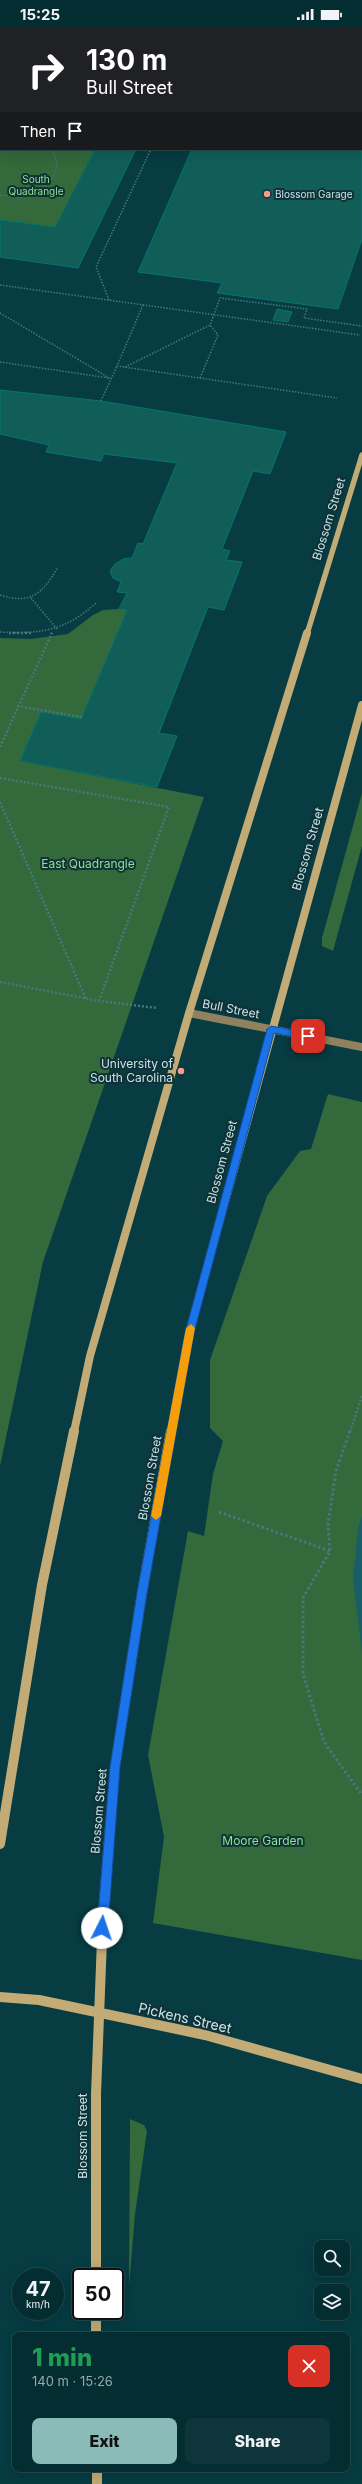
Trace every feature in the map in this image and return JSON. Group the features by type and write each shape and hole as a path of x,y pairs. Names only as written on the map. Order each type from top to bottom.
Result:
{"main road":[{"name":"Blossom Street","path":"0,1844 42,1585 90,1356 189,1012 362,455"},
{"name":"Blossom Street","path":"96,2268 97,2012 115,1767 142,1593 190,1333 271,1029 362,705"},
{"name":"Pickens Street","path":"0,1997 39,2000 205,2036 362,2079"},
{"path":"96,2320 96,2332"},
{"path":"97,2472 97,2484"}],"street":[{"name":"Bull Street","path":"189,1012 362,1047"}],"path":[{"path":"0,195 20,197 29,194 51,180 58,166 58,160 51,150"},
{"path":"109,300 96,267 151,150"},
{"path":"0,285 360,335"},
{"path":"200,378 218,335 210,325 212,315 220,298 307,309 304,318 362,326"},
{"path":"101,402 143,305"},
{"path":"0,313 111,379"},
{"path":"124,367 210,325"},
{"path":"0,362 111,379"},
{"path":"117,366 337,398"},
{"path":"0,595 17,600 31,598 40,593 49,584 58,567"},
{"path":"31,598 57,629"},
{"path":"0,632 23,634 52,632 82,616 96,603"},
{"path":"0,746 52,632"},
{"path":"17,706 82,717"},
{"path":"0,778 169,807 99,1002"},
{"path":"0,802 86,999"},
{"path":"0,982 99,1002 189,1012"},
{"path":"362,1396 336,1471 328,1524 330,1551 303,1598 303,1674 324,1742 362,1795"},
{"path":"220,1512 330,1551"}],"green space":[{"name":"South Quadrangle","path":"0,150 94,150 55,227 0,220"},
{"name":"East Quadrangle","path":"103,610 127,610 81,719 41,712 20,761 204,797 43,1262 0,1466 0,638 31,639 68,634 93,615"},
{"path":"362,793 362,846 333,951 322,946 322,938"},
{"name":"Moore Garden","path":"328,1094 362,1102 362,1960 153,1923 164,1837 148,1755 188,1531 204,1536 213,1474 223,1441 210,1428 210,1360 267,1196 300,1151 311,1149"},
{"path":"130,2119 144,2125 147,2131 135,2214 129,2286"}],"water":[{"path":"362,1516 362,1652 353,1579 358,1528"}],"building":[{"name":"South Quadrangle","path":"94,150 136,150 78,268 0,257 0,220 55,227"},
{"name":"Blossom Garage","path":"192,150 362,150 362,239 338,309 217,293 222,283 138,272"},
{"path":"277,309 292,312 288,322 273,320"},
{"path":"0,390 101,401 286,432 270,474 253,471 222,549 230,551 226,560 242,562 224,610 208,607 159,733 177,736 157,787 20,761 41,712 81,719 127,610 119,609 127,593 117,592 121,582 113,578 110,571 115,564 123,559 132,558 138,543 143,544 177,463 104,454 101,461 46,452 49,445 0,434"}],"slow traffic":[{"path":"156,1516 191,1328"}],"place":[{"name":"Blossom Garage","path":"267,194"},
{"name":"University of South Carolina","path":"181,1071"}],"route":[{"path":"102,1928 115,1767 142,1593 190,1333 271,1029 308,1036"}]}
